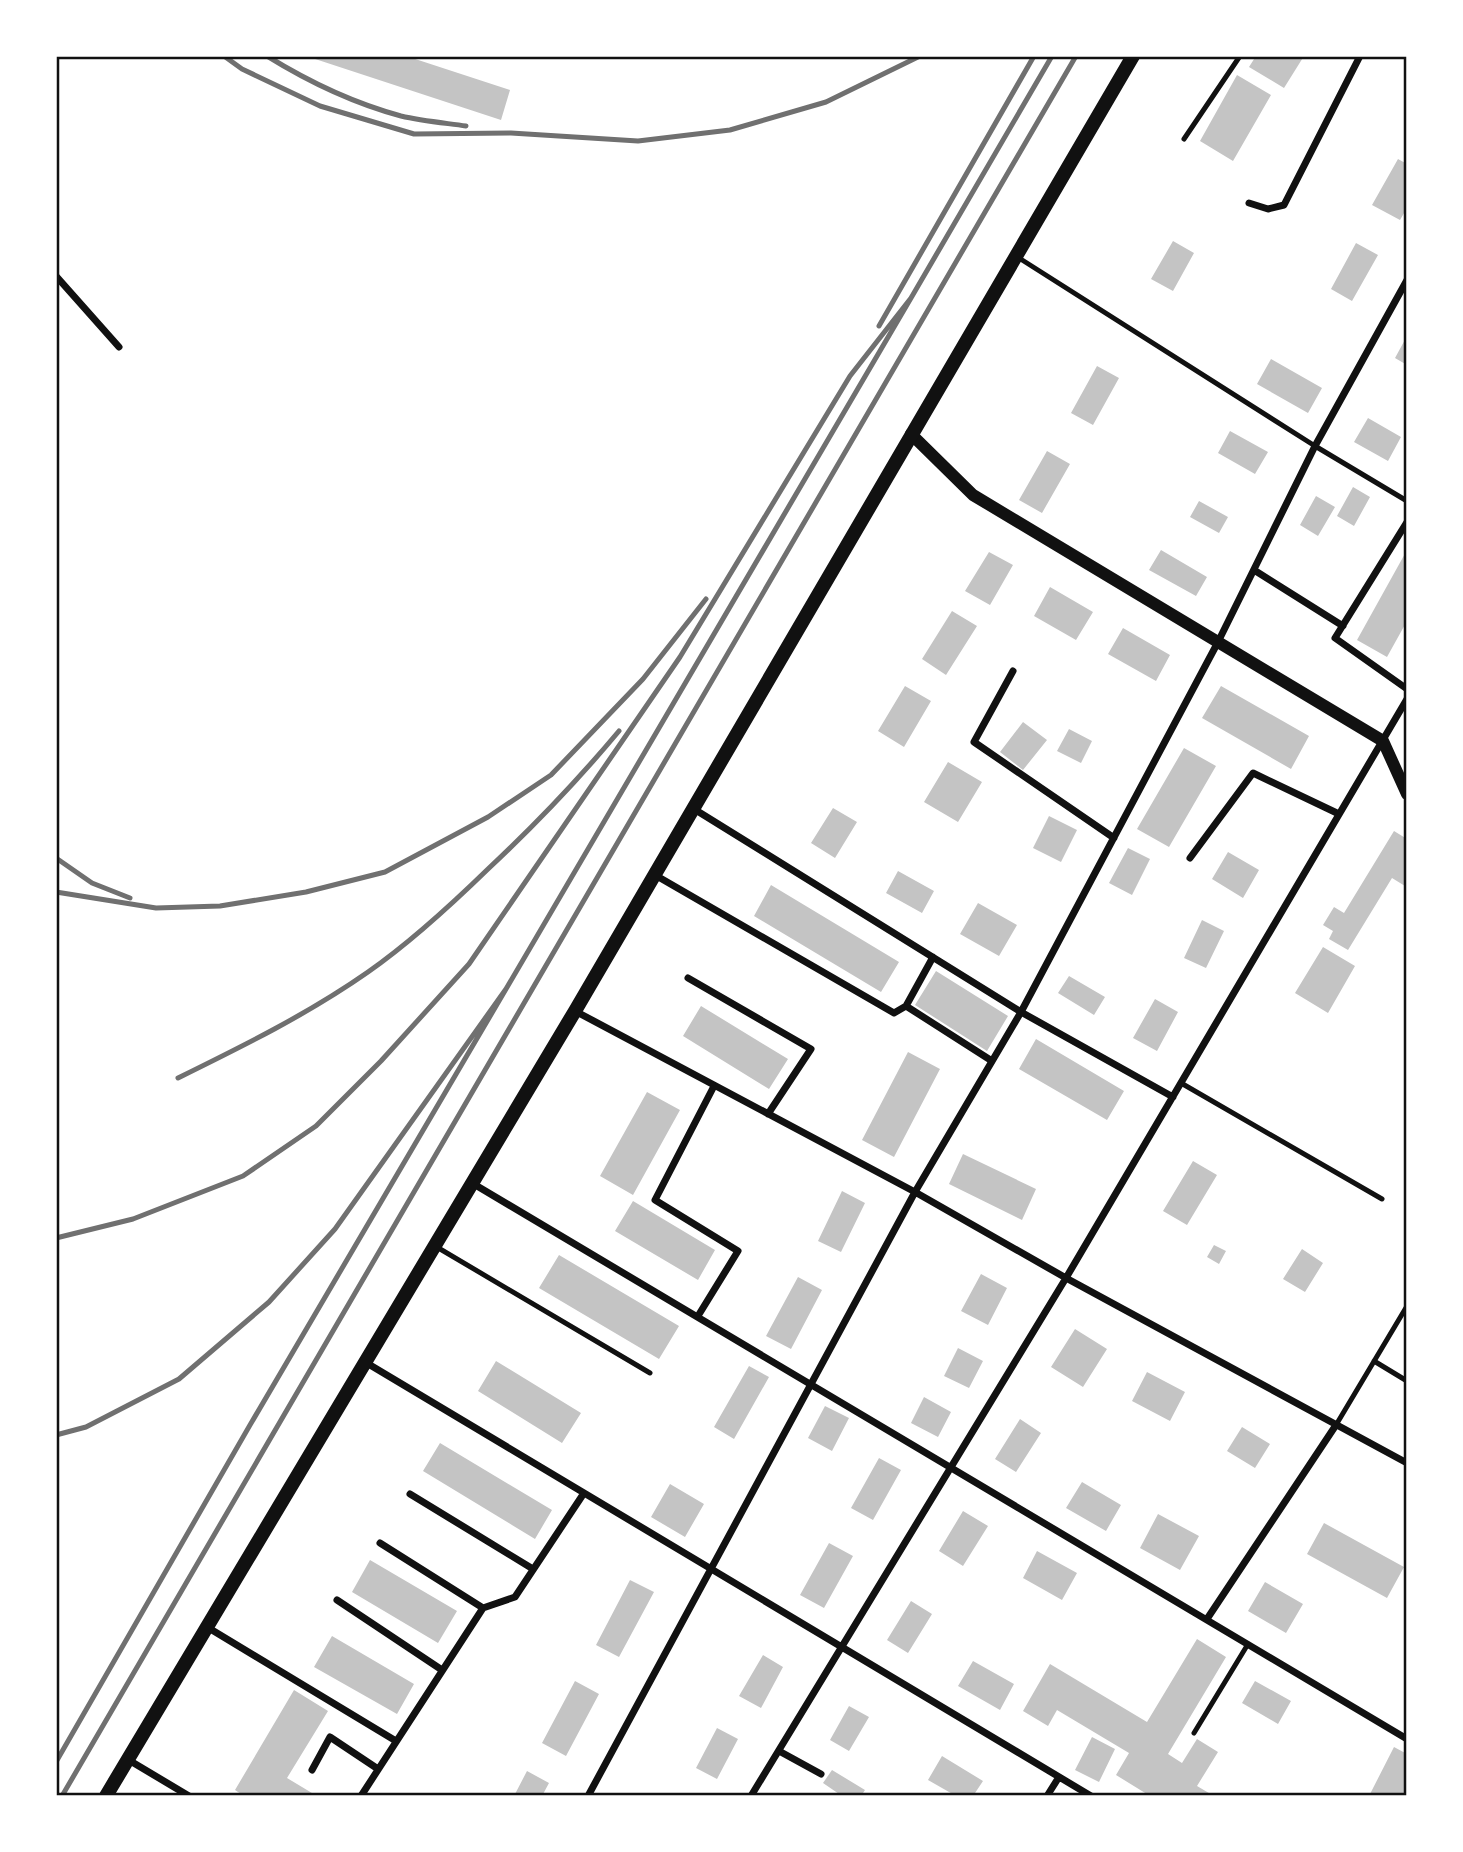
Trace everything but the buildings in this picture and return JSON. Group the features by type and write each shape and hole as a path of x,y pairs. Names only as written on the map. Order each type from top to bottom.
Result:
{"main road":[{"path":"106,1796 575,1012 1133,56"}],"street":[{"path":"1249,203 1268,209 1284,205 1360,56"},
{"path":"56,276 119,347"},
{"path":"588,1796 915,1192 1021,1012 1218,642 1315,446 1407,280"},
{"path":"912,434 973,495 1383,741 1407,793"},
{"path":"1407,522 1335,638 1407,689"},
{"path":"1254,570 1343,626"},
{"path":"1013,671 974,742 1114,838"},
{"path":"751,1796 1066,1278 1407,699"},
{"path":"1190,858 1253,773 1339,814"},
{"path":"693,809 1021,1012 1172,1097"},
{"path":"655,875 894,1013 906,1006 933,957"},
{"path":"688,978 811,1049 768,1114"},
{"path":"906,1006 992,1061"},
{"path":"575,1012 915,1192 1066,1278 1407,1463"},
{"path":"698,1316 738,1251 655,1200 714,1086"},
{"path":"472,1183 1407,1739"},
{"path":"365,1362 1091,1796"},
{"path":"1207,1619 1336,1425"},
{"path":"361,1796 483,1608 515,1597 584,1493"},
{"path":"410,1494 533,1569"},
{"path":"380,1543 483,1608"},
{"path":"337,1600 442,1670"},
{"path":"207,1626 396,1741"},
{"path":"312,1770 330,1737 378,1769"},
{"path":"779,1751 821,1774"},
{"path":"127,1759 189,1796"},
{"path":"1047,1796 1059,1777"}],"lane":[{"path":"1184,139 1240,56"},
{"path":"1016,256 1315,446 1407,501"},
{"path":"1181,1083 1382,1199"},
{"path":"435,1246 650,1373"},
{"path":"1336,1425 1407,1306"},
{"path":"1374,1362 1407,1381"},
{"path":"1194,1733 1248,1644"}],"railway":[{"path":"224,56 242,69 320,106 414,134 511,133 638,141 730,130 826,102 920,56"},
{"path":"267,56 315,83 383,111 409,118 466,126"},
{"path":"879,326 1034,56"},
{"path":"911,298 1052,56"},
{"path":"62,1796 1076,56"},
{"path":"56,1238 133,1219 243,1176 316,1126 381,1061 469,964 680,657 850,376 911,298 506,989"},
{"path":"56,892 156,908 220,906 306,892 385,872 488,817 551,775 643,679 706,599"},
{"path":"178,1078 299,1016 400,948 445,910 523,836 619,731"},
{"path":"56,858 92,883 130,898"},
{"path":"56,1435 86,1427 179,1379 269,1302 335,1229 506,989 56,1762"}]}
